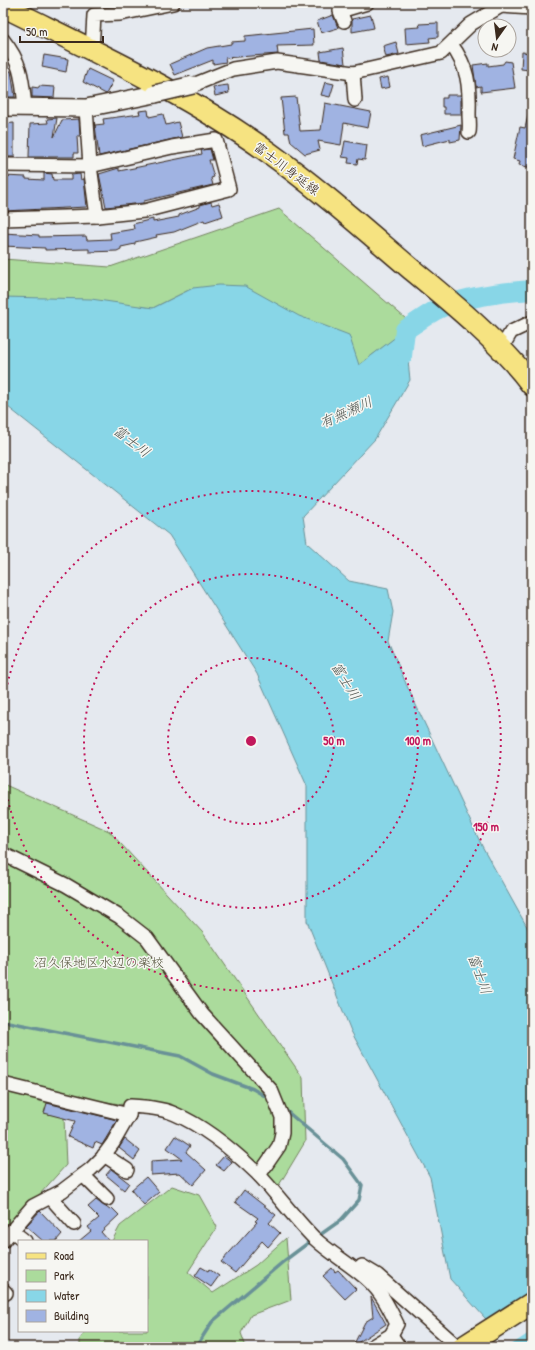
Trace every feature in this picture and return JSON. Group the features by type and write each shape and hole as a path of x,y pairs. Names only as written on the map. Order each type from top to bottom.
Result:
{"main road":[{"name":"富士川身延線","path":"3,6 160,85 213,116 268,152 334,202 432,286 499,348 532,385"},
{"path":"462,1347 532,1302"}],"street":[{"path":"92,51 94,15 120,14 173,3"},
{"path":"344,21 340,11 367,3"},
{"path":"3,107 86,108 193,85 233,69 277,62 353,73 441,53 471,24 501,5 532,8"},
{"path":"3,40 7,51 22,72 25,108"},
{"path":"451,44 462,58 467,76 470,93 469,132"},
{"path":"353,73 355,100"},
{"path":"86,108 90,166 97,216"},
{"path":"3,165 90,166 172,147 216,140 229,189 144,211 97,216 3,219"},
{"path":"499,348 511,332 532,322"},
{"path":"3,854 86,897 120,917 147,938 202,1014 271,1090 282,1118 280,1146 259,1175"},
{"path":"3,1084 129,1114"},
{"path":"3,1241 33,1206 62,1192 104,1155 113,1143 129,1114 130,1106 149,1107 174,1113 199,1127 236,1154 259,1175 308,1232 323,1246 369,1281 386,1301 397,1324 391,1335 371,1347"},
{"path":"104,1155 127,1170"},
{"path":"83,1175 107,1198"},
{"path":"50,1197 74,1224"},
{"path":"12,1231 24,1240"},
{"path":"338,1258 346,1256 377,1275 458,1347"},
{"path":"391,1335 399,1347"}],"green space":[{"path":"279,209 413,325 359,365 193,288 153,308 3,297 3,259 110,267"},
{"name":"沼久保地区水辺の楽校","path":"3,784 109,831 203,933 303,1078 305,1142 276,1190 174,1113 71,1096 64,1118 66,1165 3,1235"},
{"path":"172,1186 199,1195 217,1227 188,1272 213,1293 256,1265 286,1238 291,1300 251,1315 241,1333 246,1347 80,1347 80,1339 85,1332 148,1332 148,1240 113,1240 120,1226"}],"water":[{"name":"富士川","path":"219,285 245,286 299,316 349,335 359,365 405,330 410,380 375,439 303,516 307,543 349,581 388,589 393,612 388,641 407,686 482,846 532,936 532,1347 511,1347 450,1279 430,1177 351,1031 307,921 307,786 257,674 169,535 3,403 3,297 91,299 153,308 193,288"}],"pier":[{"path":"532,1303 532,1331 508,1347 492,1328"}],"building":[{"path":"333,15 338,28 321,33 317,21"},
{"path":"371,15 374,28 352,32 352,19"},
{"path":"438,23 438,37 429,38 430,42 406,44 405,28 420,27 419,24"},
{"path":"313,29 314,45 277,46 278,54 225,58 226,62 213,64 213,60 175,75 170,64 207,48 231,44 231,42 245,41 245,36"},
{"path":"396,42 399,54 386,57 383,46"},
{"path":"343,48 345,64 321,60 320,52"},
{"path":"522,52 531,53 529,70 521,69"},
{"path":"44,55 68,59 66,72 42,67"},
{"path":"505,61 511,62 515,88 481,92 481,86 476,87 473,65 488,63 488,66 503,64"},
{"path":"88,69 113,81 106,94 83,82"},
{"path":"3,71 11,71 15,97 3,97"},
{"path":"388,77 390,87 381,89 379,79"},
{"path":"325,82 334,84 330,97 321,95"},
{"path":"228,85 229,93 215,96 213,87"},
{"path":"39,86 55,87 54,98 32,97 32,87 39,88"},
{"path":"447,95 461,95 461,114 444,114 442,98 447,98"},
{"path":"296,97 300,131 321,130 325,103 371,112 368,128 344,123 341,145 318,141 320,150 305,154 291,142 289,133 285,133 281,98"},
{"path":"148,110 149,117 163,114 166,125 178,122 182,137 99,156 95,125 104,124 103,119 140,114 139,111"},
{"path":"529,112 532,112 532,168 519,165 520,161 513,159 520,127 525,128"},
{"path":"57,118 54,137 62,120 79,119 80,136 77,136 78,153 74,153 74,157 29,157 30,124 48,123 47,119"},
{"path":"14,123 14,157 3,157 3,124"},
{"path":"461,125 460,140 450,142 450,139 422,146 420,135"},
{"path":"345,141 367,145 365,160 358,159 357,164 348,163 349,158 342,157"},
{"path":"210,149 213,160 209,160 214,177 211,178 213,185 144,201 143,203 106,207 99,174 119,168 119,171 202,154 201,150"},
{"path":"44,173 52,174 53,180 71,180 71,175 80,174 81,180 84,179 87,207 3,211 3,176 26,177 26,179 44,180"},
{"path":"211,202 212,205 219,203 223,216 205,222 204,220 174,232 156,235 157,237 135,242 135,244 121,247 121,249 117,251 89,252 89,249 45,250 45,248 3,246 3,233 39,235 39,237 86,236 87,240 111,239 110,233 134,229 133,224 153,219 153,222 179,217 179,215 200,207 200,205"},
{"path":"47,1103 117,1120 102,1145 95,1142 93,1148 68,1137 75,1121 44,1113"},
{"path":"175,1136 190,1146 186,1152 206,1170 193,1185 180,1173 151,1175 151,1161 182,1159 167,1148"},
{"path":"125,1139 140,1151 134,1160 119,1148"},
{"path":"224,1156 232,1162 224,1171 216,1165"},
{"path":"111,1169 129,1183 124,1190 106,1175"},
{"path":"146,1177 159,1192 144,1205 131,1190"},
{"path":"244,1190 276,1215 269,1223 280,1233 268,1247 262,1241 235,1273 221,1262 257,1222 255,1221 258,1218 235,1202"},
{"path":"96,1200 110,1210 112,1208 119,1215 101,1232 108,1240 80,1240 91,1231 88,1227 99,1218 88,1207"},
{"path":"40,1211 62,1234 57,1240 42,1240 26,1226"},
{"path":"201,1267 208,1271 209,1269 219,1276 211,1287 195,1276"},
{"path":"332,1268 335,1272 338,1270 356,1289 345,1299 323,1276"},
{"path":"371,1297 386,1324 353,1346 365,1322 373,1317"}],"waterway":[{"name":"有無瀬川","path":"402,356 405,330 436,310 446,305 470,298 532,290"},
{"path":"3,1021 180,1056 213,1074 253,1089 270,1099"},
{"path":"283,1108 343,1159 362,1185 359,1200 341,1220 317,1237"},
{"path":"196,1347 212,1322 284,1261 312,1240"}]}
